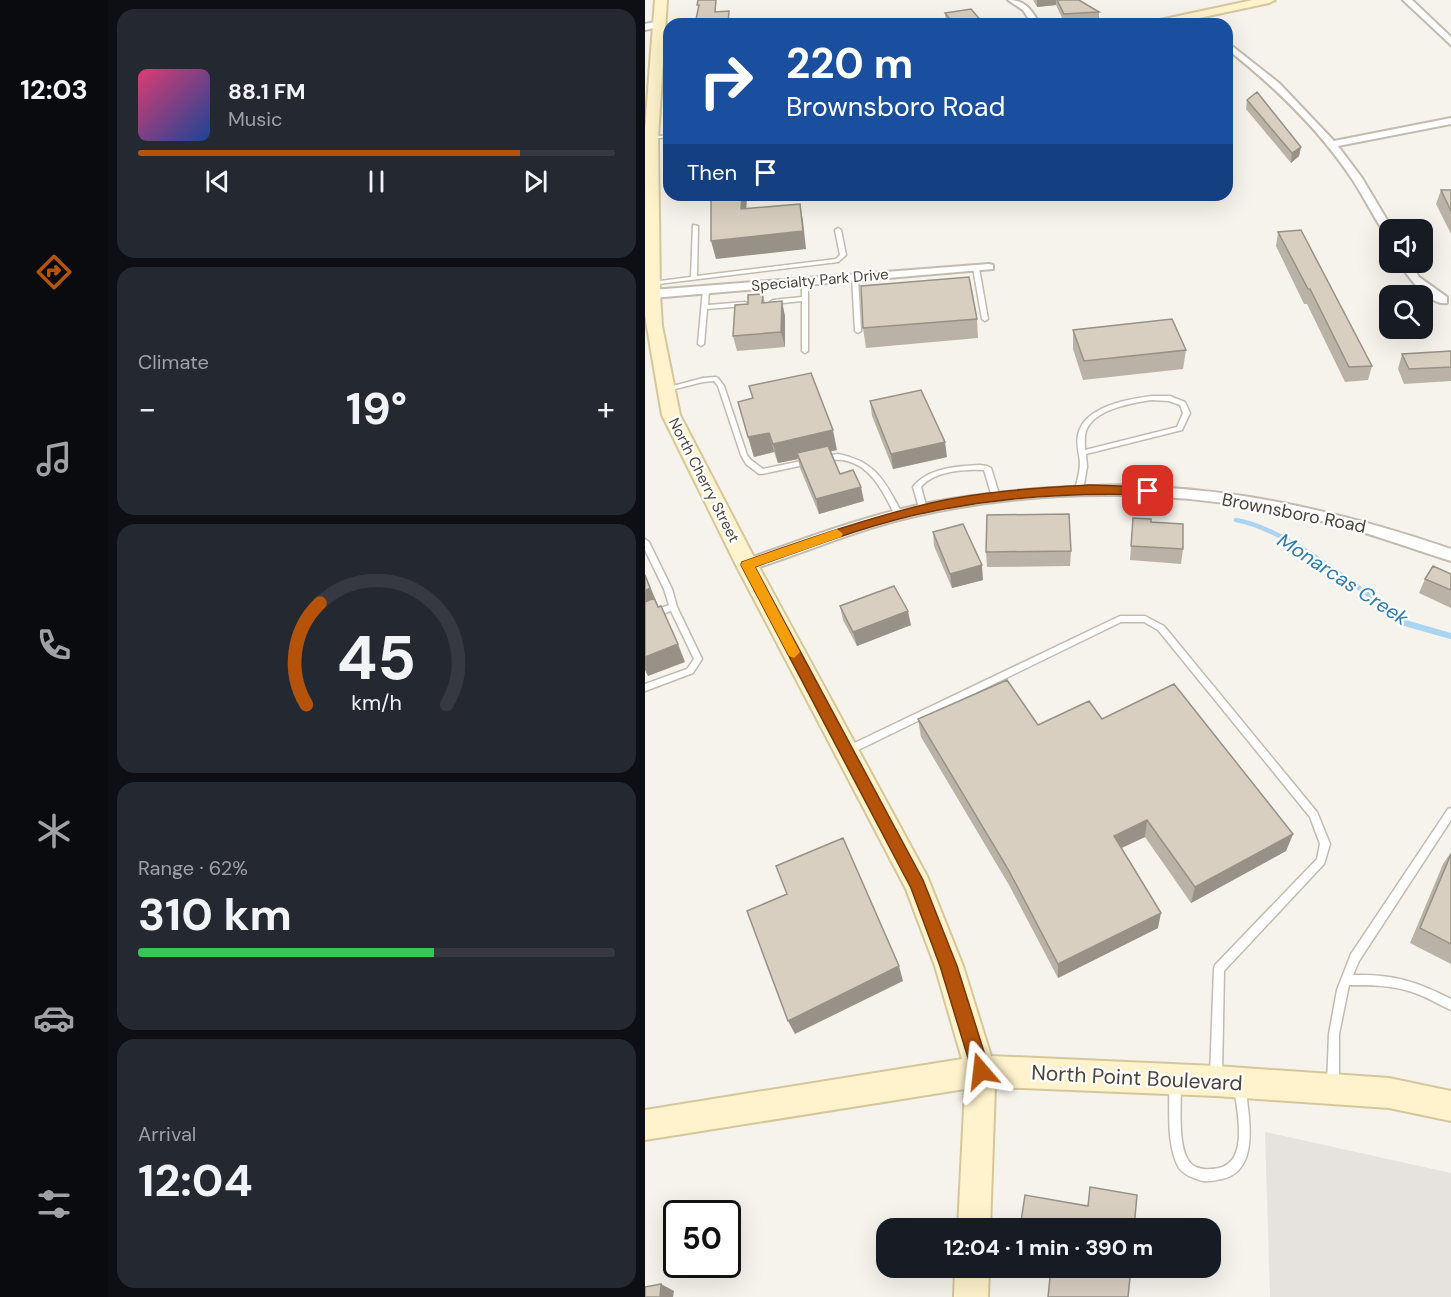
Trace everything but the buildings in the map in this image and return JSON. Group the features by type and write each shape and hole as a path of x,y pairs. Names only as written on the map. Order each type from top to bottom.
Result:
{"main road":[{"name":"North Cherry Street","path":"661,0 656,109 651,138 650,327 667,389 671,415 747,565 918,885 949,966 981,1071"},
{"path":"1205,18 1269,0"},
{"path":"974,1218 981,1071"},
{"name":"North Point Boulevard","path":"645,1125 981,1071 1333,1088 1389,1093 1451,1106"},
{"path":"971,1297 972,1278"}],"street":[{"path":"1012,0 1026,9 1032,18"},
{"path":"1407,0 1451,42"},
{"path":"645,27 660,24"},
{"path":"1233,50 1273,81 1334,144 1369,194 1382,219"},
{"path":"1334,144 1451,122"},
{"name":"Specialty Park Drive","path":"652,289 706,289 989,267"},
{"path":"1410,273 1414,279 1443,300"},
{"name":"Brownsboro Road","path":"747,565 862,525 923,509 996,497 1079,490 1127,489 1257,502 1382,531 1451,555"}],"lane":[{"path":"651,138 663,137"},
{"path":"694,279 696,226"},
{"path":"652,289 694,279 838,260 843,255 838,230"},
{"path":"976,268 985,319"},
{"path":"855,277 858,331"},
{"path":"805,281 805,351"},
{"path":"701,344 706,289"},
{"path":"760,303 805,299"},
{"path":"704,308 749,304"},
{"path":"667,389 716,379 721,386 744,455 755,469 762,472 828,457 848,457 863,464 876,475 899,515"},
{"path":"1079,490 1083,465 1080,438 1084,426 1091,417 1126,400 1162,397 1174,398 1183,403 1186,412 1185,421 1180,428 1082,453"},
{"path":"923,509 917,487 920,480 928,476 977,467 987,468 996,497"},
{"path":"645,542 669,589 673,607 698,659 690,671 645,688"},
{"path":"645,617 673,607"},
{"path":"846,751 1120,620 1145,619 1161,628 1314,815 1325,844 1321,861 1219,969 1228,1082 1243,1151 1239,1164 1229,1172 1209,1176 1189,1169 1180,1156 1175,1079"},
{"path":"1333,1088 1334,1034 1342,990 1355,958 1449,818"},
{"path":"1346,980 1386,980 1418,987 1451,1005"}],"shaded area":[{"path":"1265,1132 1451,1173 1451,1297 1270,1297"}],"waterway":[{"name":"Monarcas Creek","path":"1236,520 1272,532 1291,542 1329,566 1378,602"},
{"name":"Monarcas Creek","path":"1376,601 1405,623 1451,636"}],"slow traffic":[{"path":"794,652 747,565 837,534"}],"route":[{"path":"981,1071 949,966 918,885 747,565 862,525 969,500 1091,489 1148,491"}]}
